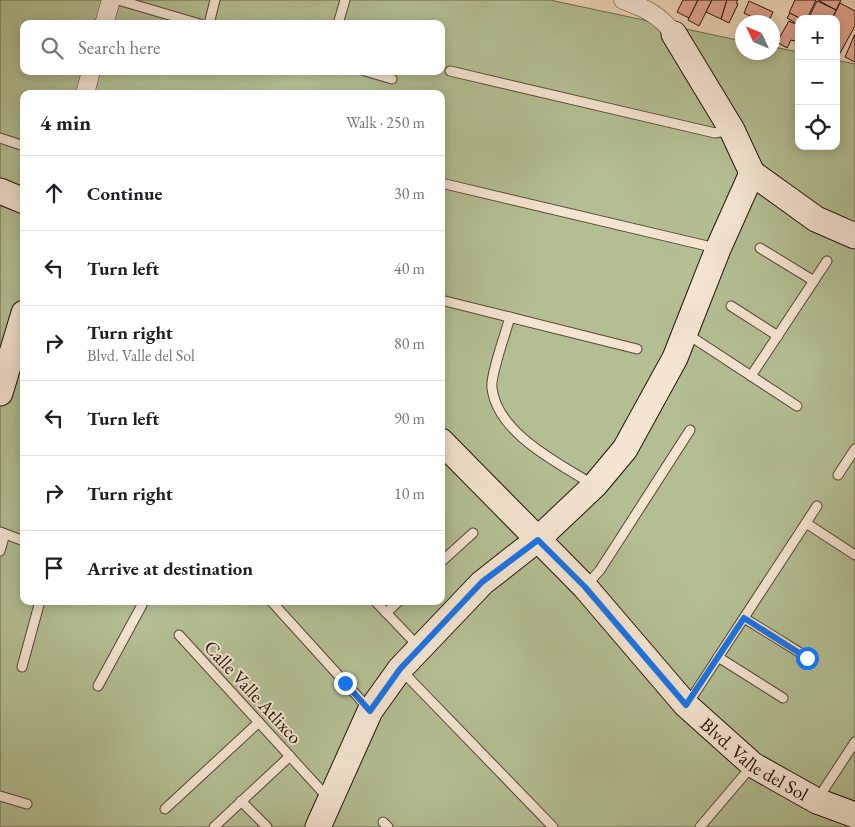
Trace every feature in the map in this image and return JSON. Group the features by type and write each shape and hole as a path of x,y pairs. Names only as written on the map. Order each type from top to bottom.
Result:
{"street":[{"path":"105,20 111,0"},
{"path":"623,0 646,9 663,20 674,34 732,130 752,174 816,219 855,236"},
{"path":"86,90 90,75"},
{"path":"318,827 370,711 400,669 482,582 538,540 595,485 625,449 675,358 718,249 752,174"},
{"path":"0,191 20,199"},
{"path":"0,393 20,327"},
{"name":"Blvd. Valle del Sol","path":"445,445 585,587 686,705 753,765 817,800 855,815"}],"lane":[{"path":"118,0 186,20"},
{"path":"210,20 215,0"},
{"path":"339,20 345,0"},
{"path":"450,71 715,133 732,130"},
{"path":"378,75 392,79"},
{"path":"0,138 20,145"},
{"path":"445,184 718,249"},
{"path":"760,248 814,281"},
{"path":"751,376 827,261"},
{"path":"445,301 637,349"},
{"path":"731,306 778,336"},
{"path":"510,317 491,386 495,401 506,420 541,453 595,485"},
{"path":"684,333 797,406"},
{"path":"585,587 600,570 690,430"},
{"path":"838,475 851,463 855,448"},
{"path":"686,705 817,506"},
{"path":"806,523 855,556"},
{"path":"0,550 2,533 20,540"},
{"path":"445,558 473,533"},
{"path":"22,667 39,605"},
{"path":"98,686 142,605"},
{"path":"275,605 370,711"},
{"path":"378,605 419,647"},
{"path":"386,613 395,605"},
{"path":"744,618 807,658"},
{"name":"Calle Valle Atlixco","path":"179,635 329,799"},
{"path":"718,657 782,698"},
{"path":"400,669 553,827"},
{"path":"165,809 259,722"},
{"path":"817,800 855,742"},
{"path":"214,827 290,756"},
{"path":"700,827 753,765"},
{"path":"0,796 27,804"},
{"path":"241,801 267,827"}],"green space":[{"path":"0,0 550,0 735,40 735,60 780,60 780,48 795,51 795,150 840,150 840,61 855,64 855,827 0,827"}],"building":[{"path":"683,0 698,0 689,18 677,12"},
{"path":"698,0 712,0 699,26 688,20"},
{"path":"712,0 727,0 721,19 706,12"},
{"path":"727,0 738,0 729,23 721,19"},
{"path":"795,0 816,0 809,15 795,16 789,13"},
{"path":"818,0 841,0 836,10"},
{"path":"749,1 773,12 772,15 748,15 744,13"},
{"path":"817,1 836,10 834,15 810,15"},
{"path":"840,3 855,11 855,26 840,53 840,15 834,15"},
{"path":"790,13 795,16 795,23 787,18"},
{"path":"789,21 795,24 795,41 791,40 787,48 780,44 780,37"},
{"path":"855,34 855,62 845,57"}],"route":[{"path":"345,683 370,711 400,669 419,647 482,582 538,540 585,587 686,705 744,618 807,658"}]}
